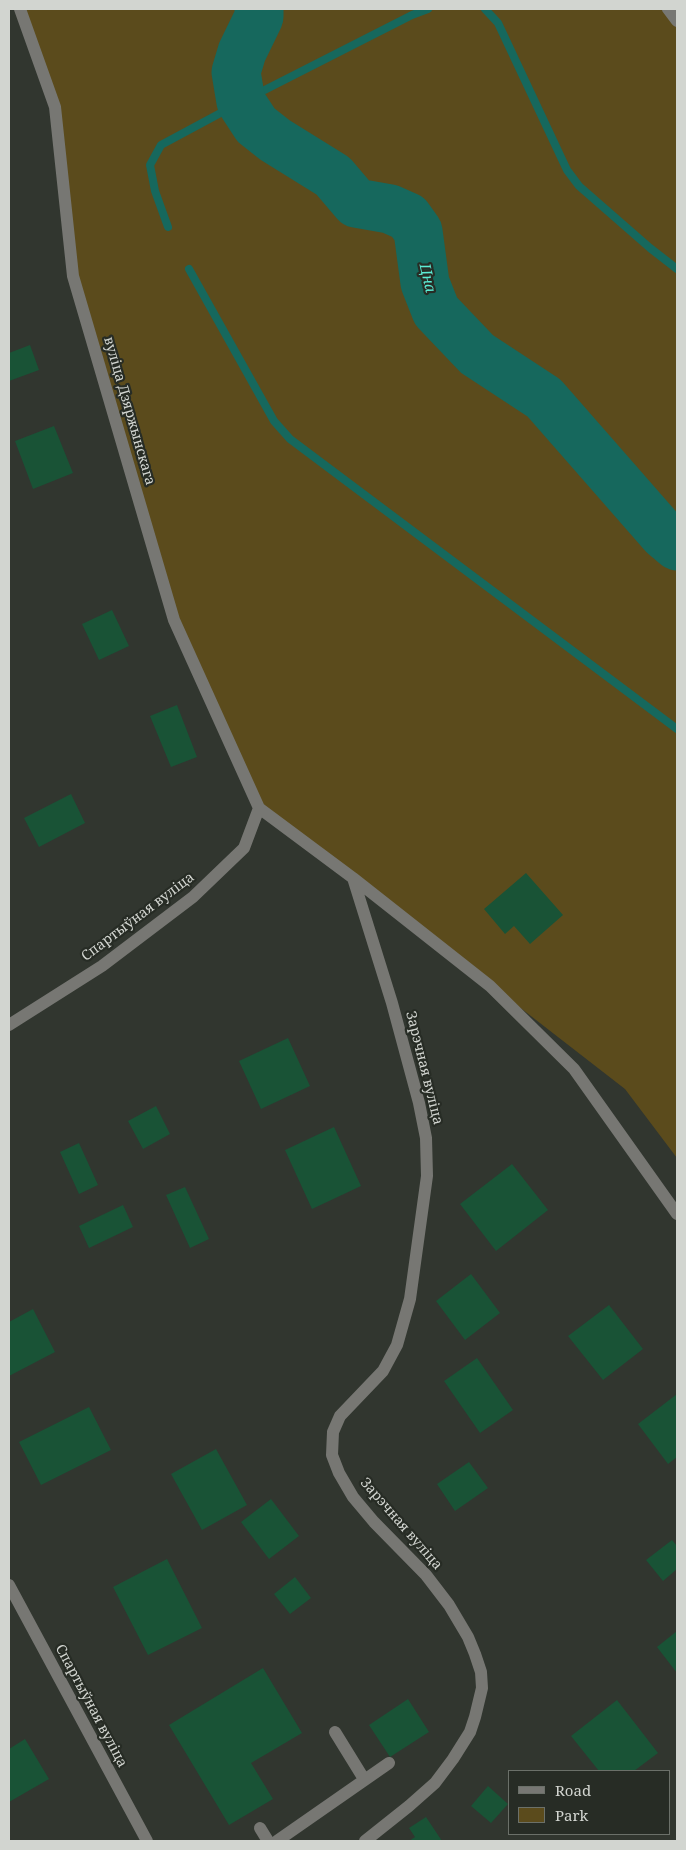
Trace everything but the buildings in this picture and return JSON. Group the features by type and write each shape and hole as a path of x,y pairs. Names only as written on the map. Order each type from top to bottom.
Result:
{"street":[{"name":"вуліца Дзяржынскага","path":"20,9 55,107 73,276 174,620 259,808"},
{"path":"668,9 677,21"},
{"path":"259,808 353,878 490,986 574,1069 677,1214"},
{"name":"Спартыўная вуліца","path":"9,1025 102,966 193,897 244,848 259,808"},
{"name":"Зарэчная вуліца","path":"353,878 392,1003 419,1103 426,1138 427,1176 410,1299 397,1345 383,1371 340,1416 332,1432 332,1454 338,1472 353,1497 374,1522 426,1575 449,1605 468,1637 475,1654 481,1672 482,1688 470,1732 435,1783 365,1841"},
{"name":"Спартыўная вуліца","path":"9,1585 147,1841"},
{"path":"336,1732 364,1779"},
{"path":"277,1841 389,1763"},
{"path":"260,1828 268,1841"}],"green space":[{"path":"20,9 668,9 677,21 677,1158 625,1089 353,878 259,808 174,620 73,276 55,107"}],"waterway":[{"name":"Цна","path":"259,9 259,17 242,52 236,72 241,102 256,125 275,140 333,176 356,203 390,209 408,217 418,231 425,283 436,311 477,354 544,398 664,535 677,546"},
{"path":"168,227 155,191 150,165 161,145 241,102 412,15 428,9"},
{"path":"485,9 498,23 567,170 579,186 677,269"},
{"path":"189,269 274,421 290,439 677,729"}]}
